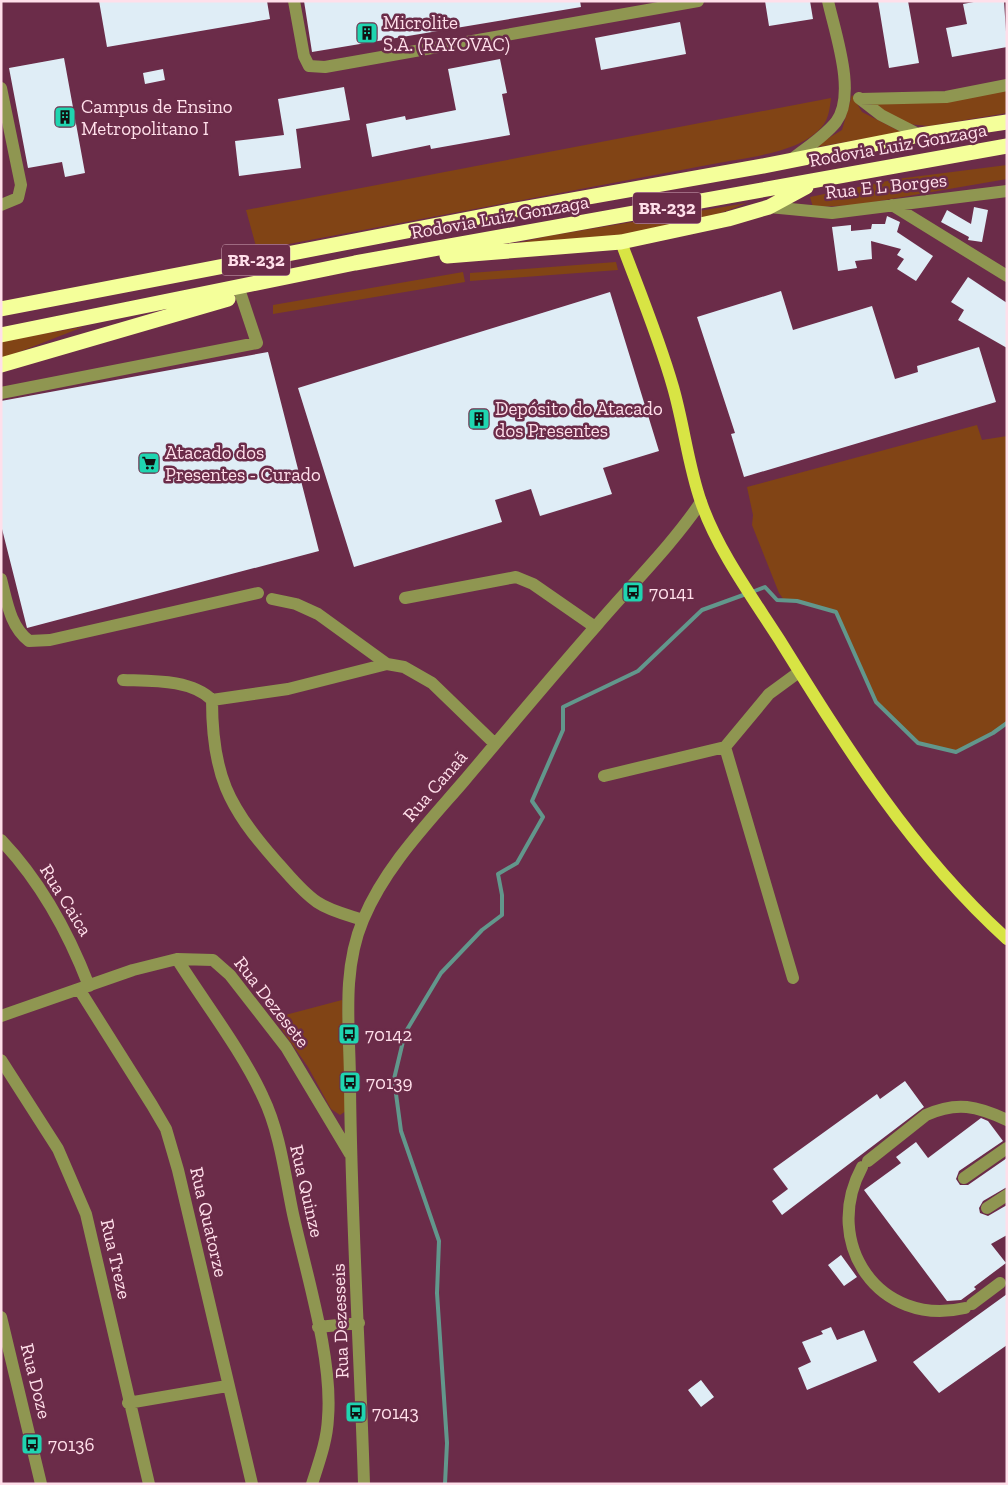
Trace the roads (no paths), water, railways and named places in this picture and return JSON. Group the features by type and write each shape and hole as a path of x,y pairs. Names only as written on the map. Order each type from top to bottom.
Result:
{"highway":[{"name":"Rodovia Luiz Gonzaga","path":"1,309 510,211 920,135 1007,122"},
{"name":"Rodovia Luiz Gonzaga","path":"1,335 355,263 1007,146"},
{"path":"355,263 621,242 728,219 769,207 822,179"},
{"path":"1,366 242,295 268,282"}],"main road":[{"path":"621,242 665,359 701,502 743,584 854,758 928,859 982,916 1007,939"}],"street":[{"path":"294,1 304,56 309,66 314,67 325,67 698,1"},
{"path":"791,160 837,121 842,109 846,84 828,1"},
{"path":"846,84 860,99 881,116 920,135"},
{"path":"860,99 946,97 1007,85"},
{"path":"1,88 21,185 18,198 1,205"},
{"name":"Rua E L Borges","path":"769,207 832,213 1007,191"},
{"path":"892,205 1007,276"},
{"path":"1,393 257,343 242,295"},
{"name":"Rua Canaã","path":"351,1157 349,975 363,920 385,878 415,838 595,627 682,529 701,502"},
{"path":"405,598 516,577 532,584 595,627"},
{"path":"1,579 14,624 20,634 29,641 50,640 258,593"},
{"path":"272,600 296,604 318,614 387,664"},
{"path":"123,680 172,684 200,691 212,700 288,689 387,664 404,667 432,683 495,744"},
{"path":"604,776 725,747 769,694 799,672"},
{"path":"212,700 212,724 219,765 223,783 236,812 253,836 310,897 326,908 363,920"},
{"path":"725,747 793,978"},
{"name":"Rua Caica","path":"1,840 26,871 70,940 84,987"},
{"name":"Rua Dezesete","path":"1,1016 133,970 177,959 213,960 230,975 286,1047 351,1157"},
{"name":"Rua Quinze","path":"177,959 248,1069 264,1098 277,1140 318,1327 328,1390 328,1418 322,1452 312,1484"},
{"name":"Rua Quatorze","path":"84,987 166,1130 178,1170 227,1386 252,1484"},
{"name":"Rua Treze","path":"1,1060 58,1149 86,1214 96,1251 128,1403 149,1484"},
{"path":"1000,1283 969,1306 932,1312 910,1307 888,1296 871,1280 855,1257 847,1226 849,1200 854,1182 865,1164 926,1115 957,1106 973,1107 1007,1120"},
{"path":"964,1178 1007,1148"},
{"name":"Rua Dezesseis","path":"351,1157 364,1484"},
{"path":"987,1208 1007,1195"},
{"name":"Rua Doze","path":"1,1317 41,1484"},
{"path":"318,1327 359,1323"},
{"path":"128,1403 227,1386"}],"waterway":[{"path":"752,592 765,587 777,600 797,601 836,612 876,702 918,743 956,752 993,733 1007,723"},
{"path":"445,1484 447,1443 437,1293 439,1241 401,1131 394,1079 405,1033 441,973 482,930 502,915 502,895 498,874 517,863 543,817 532,801 563,730 563,707 638,671 702,610 746,594"}],"place":[{"name":"Microlite S.A. (RAYOVAC)","path":"367,33"},
{"name":"Campus de Ensino Metropolitano I","path":"65,117"},
{"name":"Depósito do Atacado dos Presentes","path":"479,419"},
{"name":"Atacado dos Presentes - Curado","path":"149,463"},
{"name":"70141","path":"633,592"},
{"name":"70142","path":"349,1034"},
{"name":"70139","path":"350,1082"},
{"name":"70143","path":"356,1412"},
{"name":"70136","path":"32,1444"}]}
